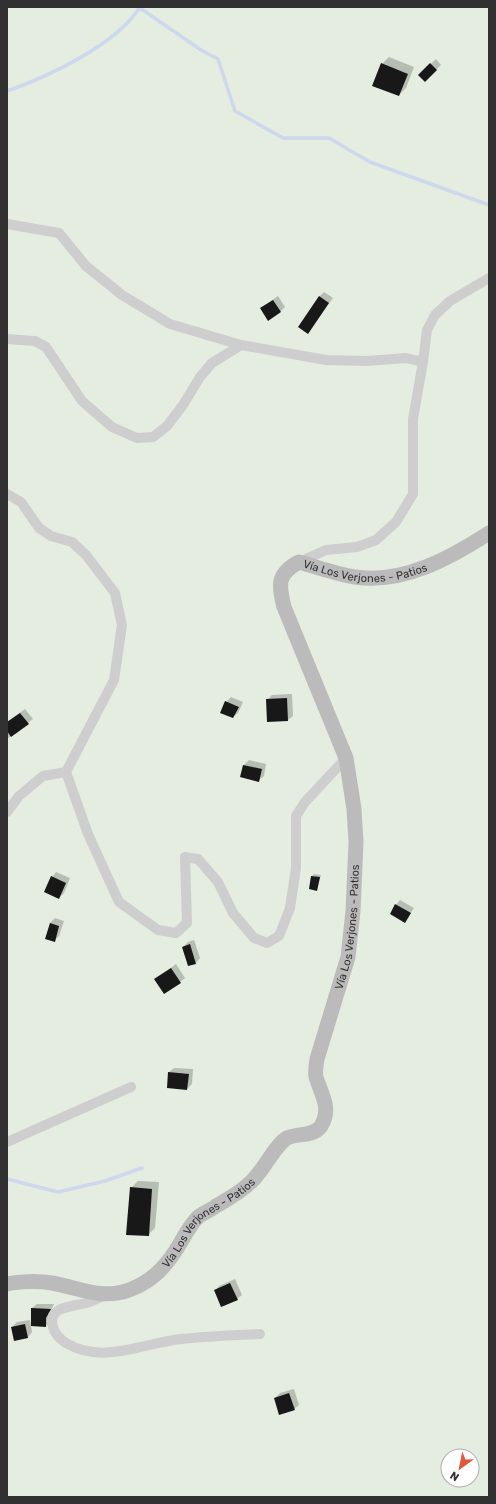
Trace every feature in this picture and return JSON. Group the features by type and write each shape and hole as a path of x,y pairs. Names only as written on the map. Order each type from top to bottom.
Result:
{"street":[{"path":"7,224 59,233 86,266 122,295 170,324 241,345 326,360 367,361 406,358 423,362"},
{"path":"298,562 326,550 357,547 376,540 396,522 413,494 413,419 427,330 436,315 450,301 489,278"},
{"path":"7,339 35,341 46,347 82,401 112,426 137,438 153,437 167,426 200,377 212,363 241,345"},
{"path":"7,494 21,502 39,528 50,536 72,542 86,555 115,593 122,625 114,680 66,772 88,834 119,902 158,930 176,933 187,923 185,857 198,859 218,882 233,913 254,938 267,943 279,936 290,908 296,868 296,816 305,802 346,758"},
{"name":"Vía Los Verjones - Patios","path":"7,1284 51,1282 86,1293 108,1295 129,1291 156,1276 167,1264 188,1229 198,1217 236,1194 251,1182 263,1170 278,1146 288,1138 310,1134 320,1128 325,1115 325,1104 322,1090 316,1077 317,1059 348,957 353,911 356,842 354,810 346,758 284,608 280,588 282,578 291,566 298,562 355,577 390,577 414,572 464,549 489,533"},
{"path":"7,812 20,796 43,776 66,772"},
{"path":"7,1142 131,1087"},
{"path":"108,1295 86,1303 64,1307 56,1311 52,1319 56,1336 79,1350 111,1353 179,1339 260,1334"}],"shaded area":[{"path":"7,7 489,7 489,1497 7,1497"}],"building":[{"path":"381,63 408,74 399,96 372,86"},
{"path":"430,63 437,70 425,82 418,75"},
{"path":"319,296 329,303 308,334 298,327"},
{"path":"273,300 281,312 268,321 260,308"},
{"path":"287,698 288,721 267,722 266,699"},
{"path":"225,701 239,707 233,718 220,713"},
{"path":"20,713 29,724 11,737 7,731 7,722"},
{"path":"243,765 262,769 259,782 240,777"},
{"path":"51,876 66,883 59,899 44,892"},
{"path":"311,876 320,877 317,891 309,889"},
{"path":"395,904 411,913 405,923 390,914"},
{"path":"50,923 59,926 55,942 45,939"},
{"path":"190,944 196,964 188,966 182,947"},
{"path":"171,968 181,983 164,994 154,979"},
{"path":"168,1072 189,1074 187,1090 167,1088"},
{"path":"130,1187 152,1189 149,1236 126,1235"},
{"path":"230,1283 238,1300 221,1307 214,1290"},
{"path":"31,1308 51,1309 46,1318 46,1327 31,1326"},
{"path":"25,1324 28,1338 14,1341 11,1327"},
{"path":"289,1393 295,1410 279,1415 274,1398"}],"waterway":[{"path":"7,91 42,77 80,58 115,34 129,21 140,7"},
{"path":"140,8 201,50 218,59 235,111 283,138 329,138 370,162 489,205"},
{"path":"7,1179 58,1192 105,1181 142,1168"}]}
